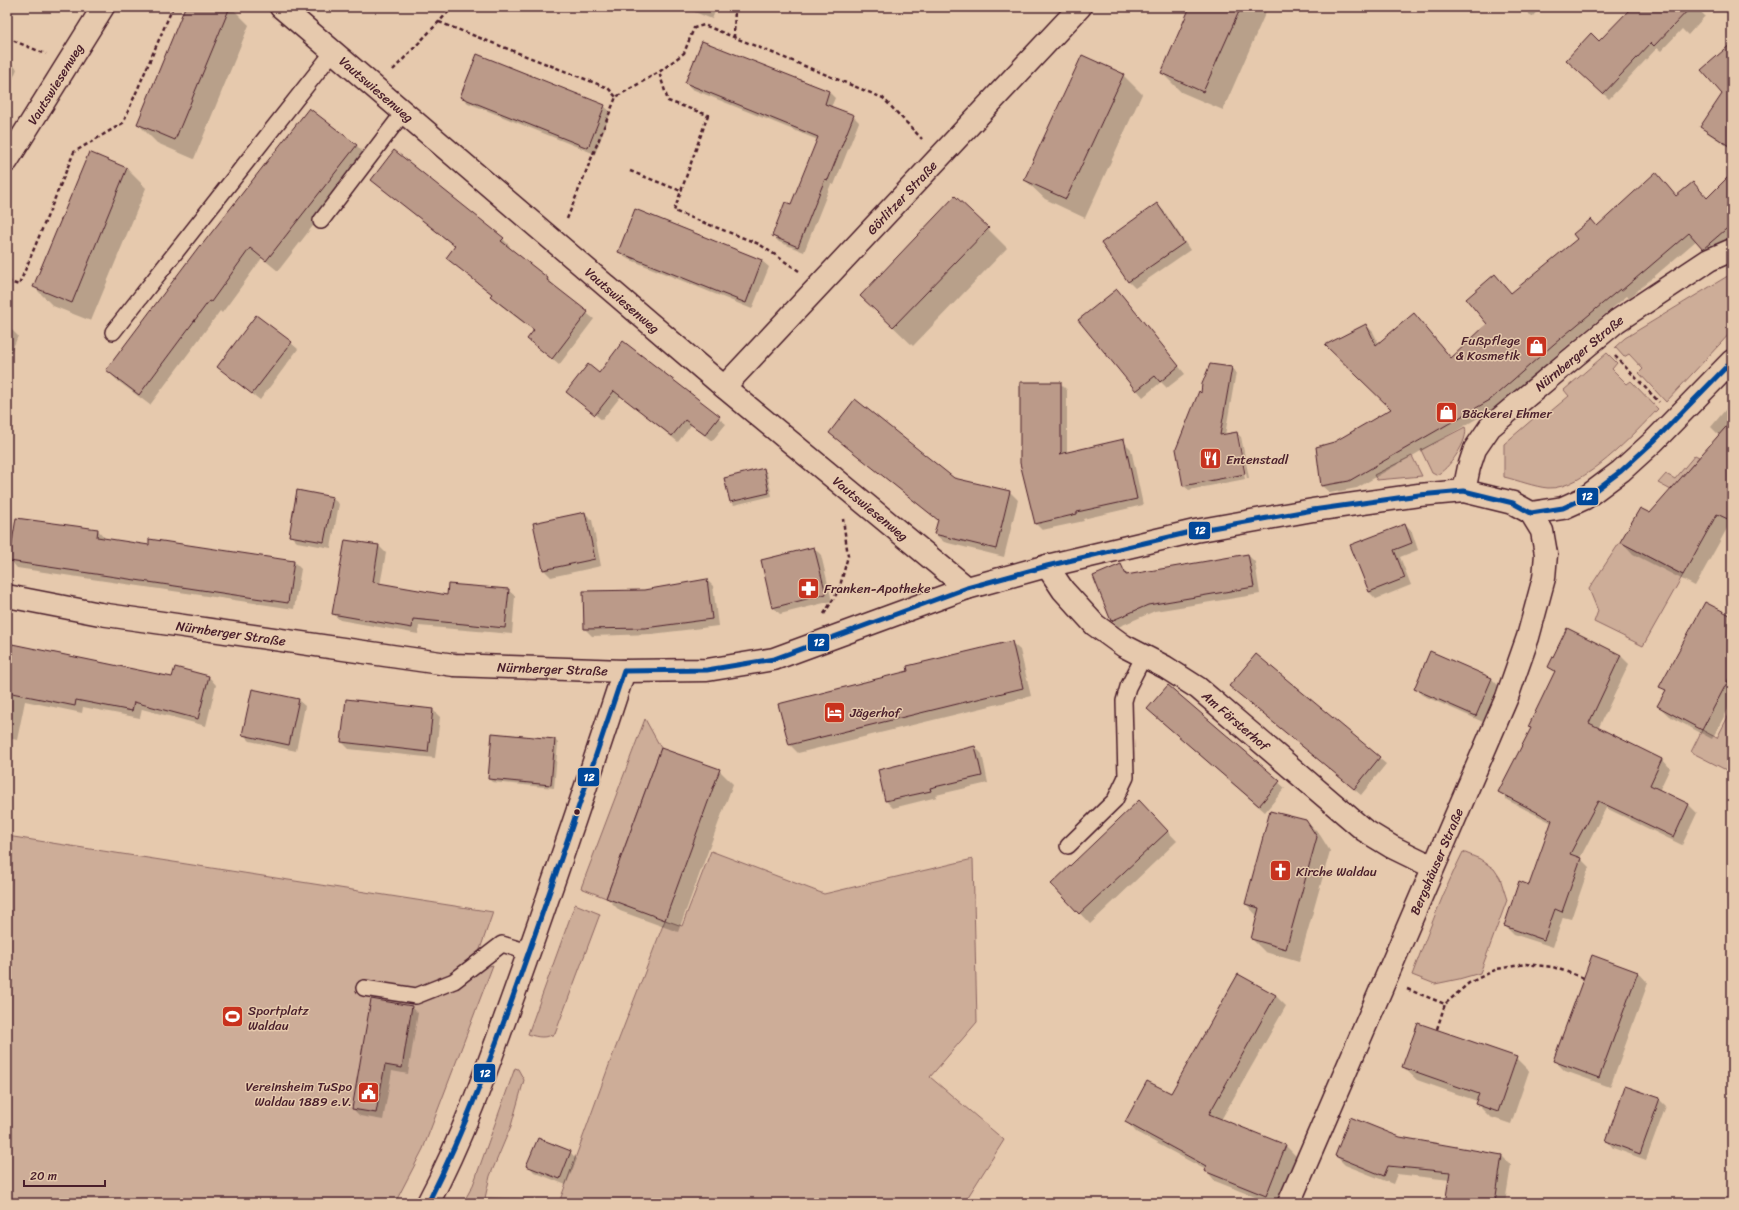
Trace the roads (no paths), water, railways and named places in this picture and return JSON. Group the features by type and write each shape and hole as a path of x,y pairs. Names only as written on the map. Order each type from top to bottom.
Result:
{"street":[{"name":"Vautswiesenweg","path":"7,161 103,7"},
{"name":"Vautswiesenweg","path":"281,7 724,387 967,588"},
{"name":"Görlitzer Straße","path":"724,387 1080,7"},
{"name":"Nürnberger Straße","path":"1464,491 1469,468 1476,449 1490,427 1617,321 1709,260 1732,250"},
{"path":"1532,513 1564,508 1585,498 1621,471 1654,441 1732,361"},
{"name":"Nürnberger Straße","path":"7,596 100,614 454,665 624,671 713,669 774,659 967,588 1047,566 1195,531 1313,510 1419,495 1464,491 1513,503 1532,513"},
{"name":"Bergshäuser Straße","path":"1289,1203 1507,697 1528,637 1544,578 1546,554 1542,531 1532,513"},
{"name":"Am Försterhof","path":"1047,566 1063,590 1095,625 1124,646 1165,667 1198,688 1364,830 1392,847 1433,867"},
{"path":"428,1203 443,1175 476,1098 551,891 624,671"}],"lane":[{"path":"113,332 333,52"},
{"path":"321,221 403,113"},
{"path":"1068,846 1115,800 1126,777 1124,701 1128,687 1144,656"},
{"path":"364,988 416,996 454,981 502,944 528,952"}],"place":[{"name":"Fußpflege & Kosmetik","path":"1536,347"},
{"name":"Bäckerei Ehmer","path":"1447,413"},
{"name":"Entenstadl","path":"1210,459"},
{"name":"Franken-Apotheke","path":"808,588"},
{"name":"Jägerhof","path":"835,712"},
{"name":"Kirche Waldau","path":"1281,871"},
{"name":"Sportplatz Waldau","path":"232,1017"},
{"name":"Vereinsheim TuSpo Waldau 1889 e.V.","path":"368,1093"}]}
